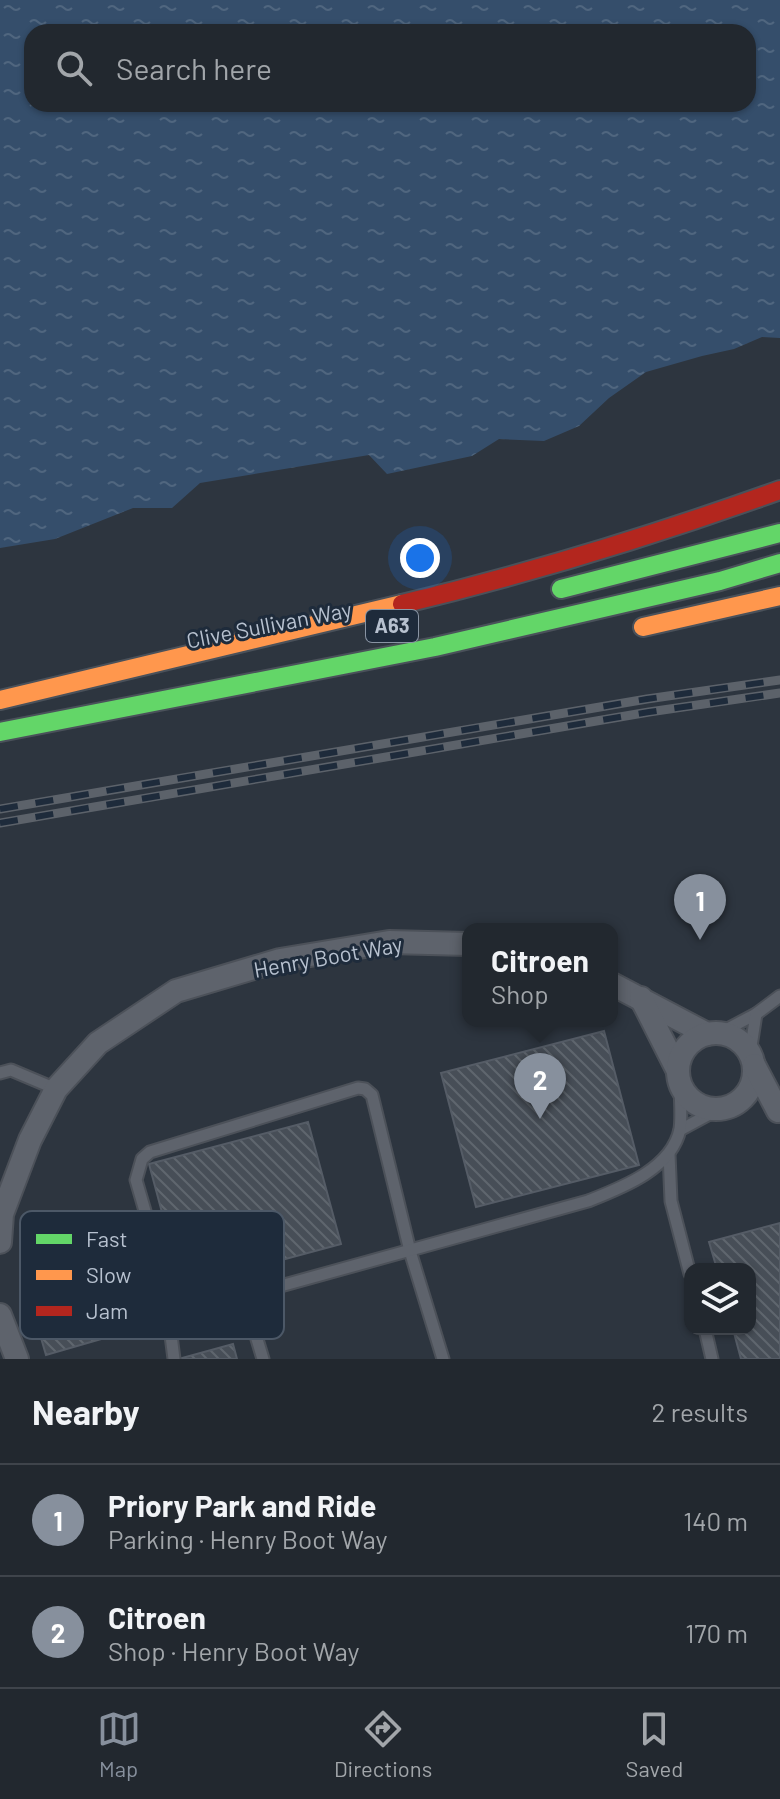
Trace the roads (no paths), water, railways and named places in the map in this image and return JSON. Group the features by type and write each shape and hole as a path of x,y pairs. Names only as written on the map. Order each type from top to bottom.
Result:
{"highway":[{"path":"0,702 511,578 685,524 780,490"},
{"path":"551,592 780,533"},
{"name":"A63","path":"0,732 435,647 720,581 780,563"},
{"path":"627,631 780,596"},
{"name":"Clive Sullivan Way","path":"0,702 382,628"},
{"path":"0,740 267,698"}],"street":[{"name":"Henry Boot Way","path":"0,1242 1,1214 30,1140 56,1089 98,1043 176,991 280,960 389,942 462,944"},
{"path":"618,987 713,1033 732,1035 743,1043 779,1112"},
{"path":"641,998 695,1103 707,1108 779,1112"},
{"path":"679,1077 680,1059 685,1048 695,1039 713,1033"},
{"path":"725,1108 742,1100 750,1090 754,1078 752,1059"},
{"path":"0,1315 17,1359"}],"lane":[{"path":"713,1033 756,1014 780,996"},
{"path":"752,1059 756,1014"},
{"path":"0,1073 11,1070 56,1089"},
{"path":"679,1077 680,1130 669,1154 671,1201 687,1263"},
{"path":"145,1211 136,1180 142,1159 150,1152 358,1088 365,1089 372,1095 410,1251 443,1359"},
{"path":"680,1130 725,1108"},
{"path":"284,1285 588,1201 631,1184 669,1154"},
{"path":"706,1335 712,1359"},
{"path":"171,1339 174,1359"},
{"path":"257,1339 263,1359"}],"water":[{"path":"0,0 780,0 780,338 762,337 734,349 646,372 609,398 579,426 544,441 499,439 472,456 387,474 369,455 200,483 172,508 133,508 55,539 0,548"}],"railway":[{"path":"0,809 647,699 780,680"},
{"path":"0,823 649,712 780,693"}],"place":[{"name":"Priory Park and Ride","path":"700,940"},
{"name":"Citroen","path":"540,1119"}]}
